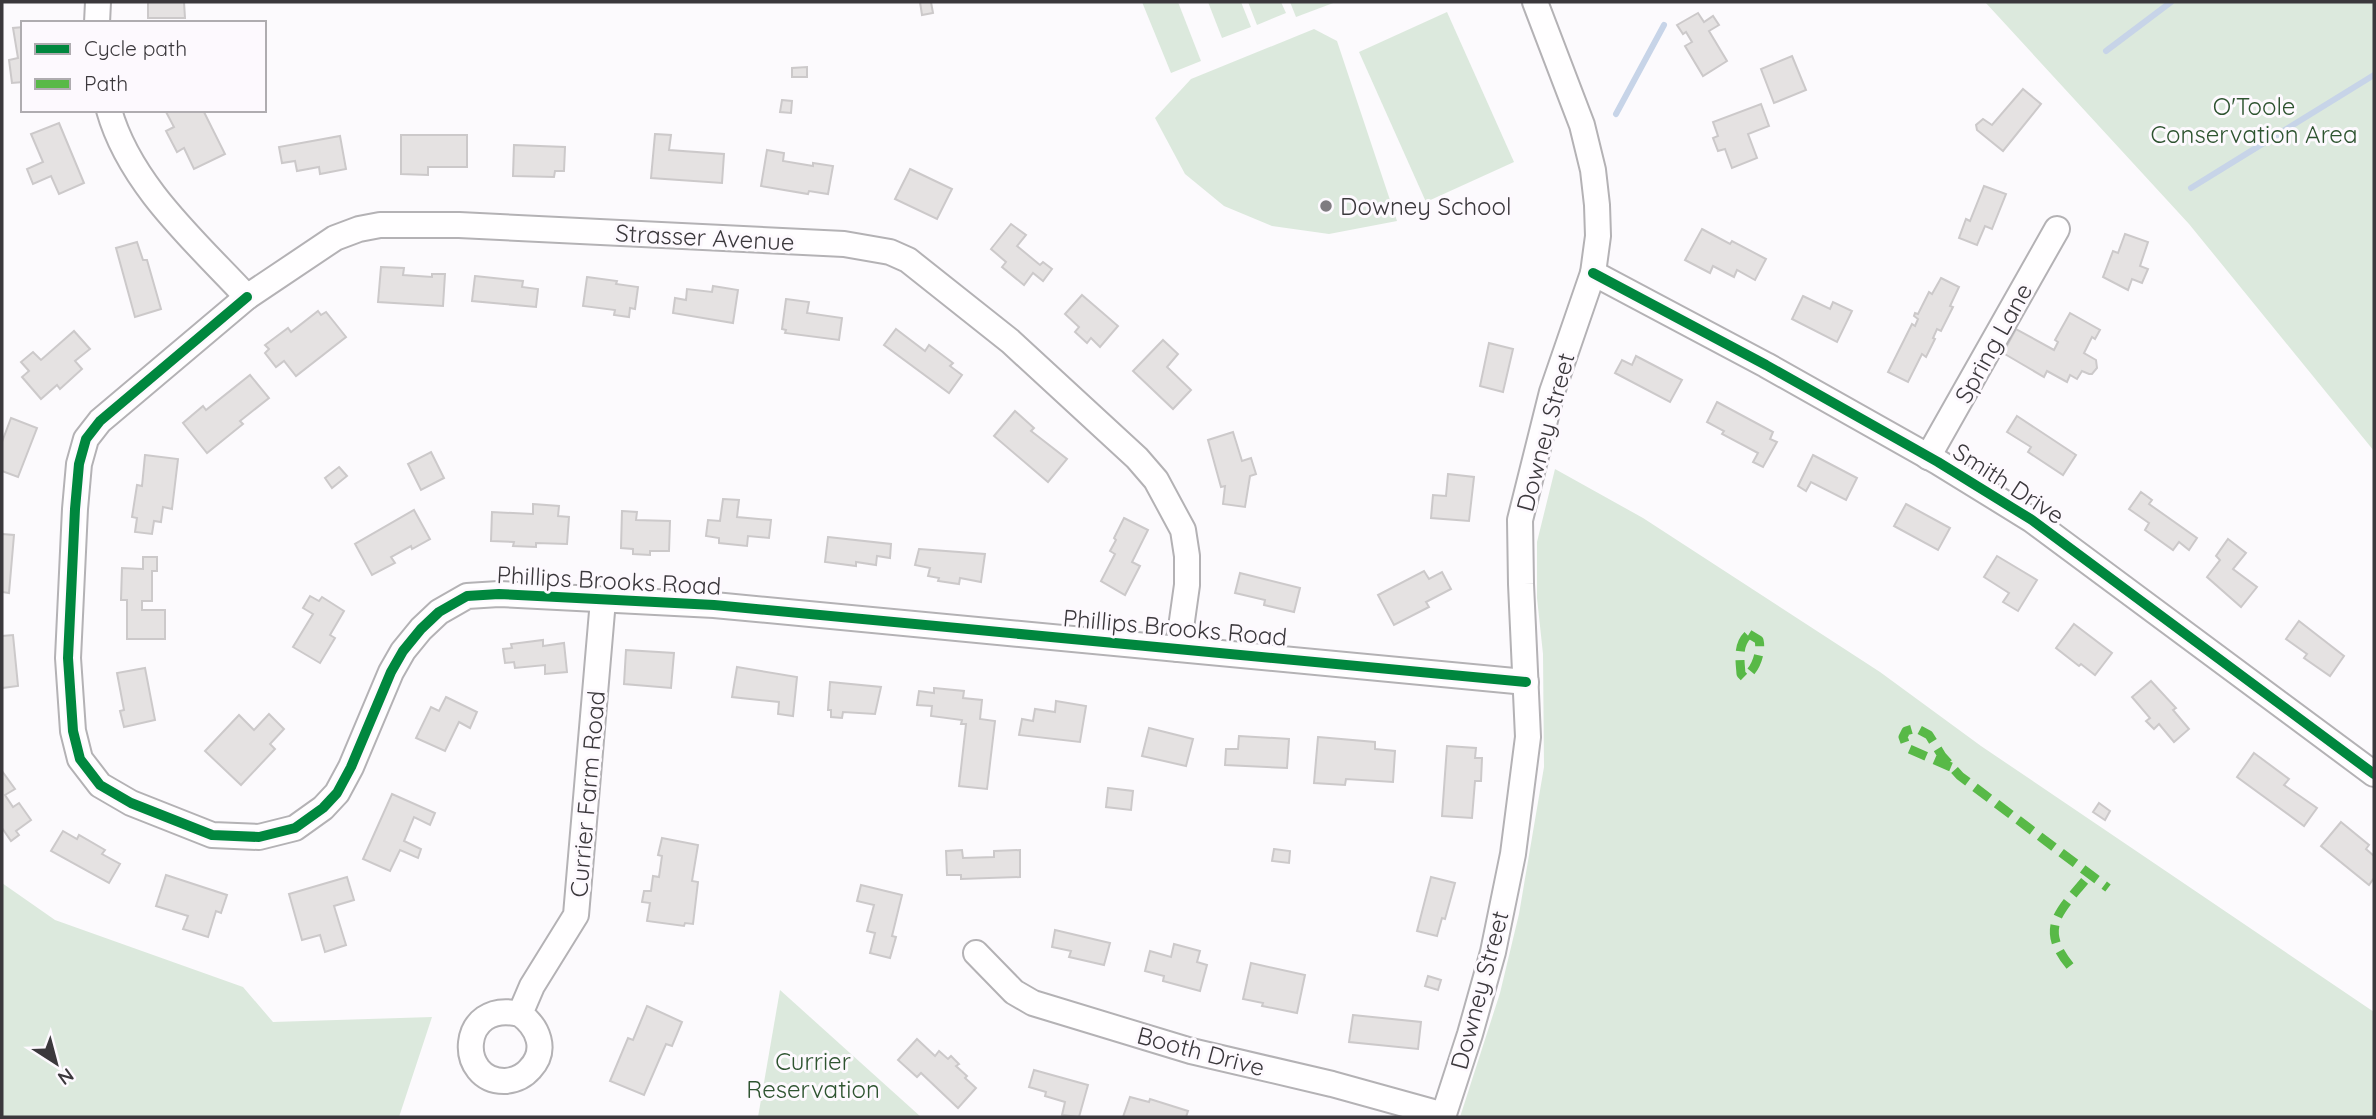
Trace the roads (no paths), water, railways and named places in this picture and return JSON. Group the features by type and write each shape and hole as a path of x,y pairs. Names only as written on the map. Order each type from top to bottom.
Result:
{"street":[{"path":"97,21 98,2"},
{"name":"Downey Street","path":"1443,1116 1493,952 1513,854 1528,737 1520,520 1552,392 1593,273 1598,236 1592,164 1582,125 1535,2"},
{"path":"110,112 115,132 132,164 159,202 247,297"},
{"name":"Strasser Avenue","path":"247,297 335,238 380,225 460,225 844,244 890,252 908,260 1010,341 1137,458 1156,480 1183,530 1187,556 1187,585 1178,649"},
{"name":"Spring Lane","path":"1928,457 2057,229"},
{"name":"Smith Drive","path":"1593,273 1766,365 2032,520 2374,774"},
{"name":"Phillips Brooks Road","path":"247,297 100,421 86,439 79,464 75,509 68,658 73,731 80,759 100,785 131,803 212,835 259,837 295,828 323,808 337,793 351,767 391,672 404,651 439,612 467,596 488,594 714,605 1525,682"},
{"name":"Currier Farm Road","path":"520,1014 532,986 576,915 603,600"},
{"name":"Booth Drive","path":"976,953 1014,992 1033,1003 1191,1051 1332,1084 1443,1116"}],"waterway":[{"path":"2106,51 2171,2"},
{"path":"1616,114 1664,25"},
{"path":"2191,188 2374,75"}],"place":[{"name":"Downey School","path":"1326,206"}],"park label":[{"name":"O'Toole Conservation Area","path":"2254,120"},
{"name":"Currier Reservation","path":"813,1075"}]}
